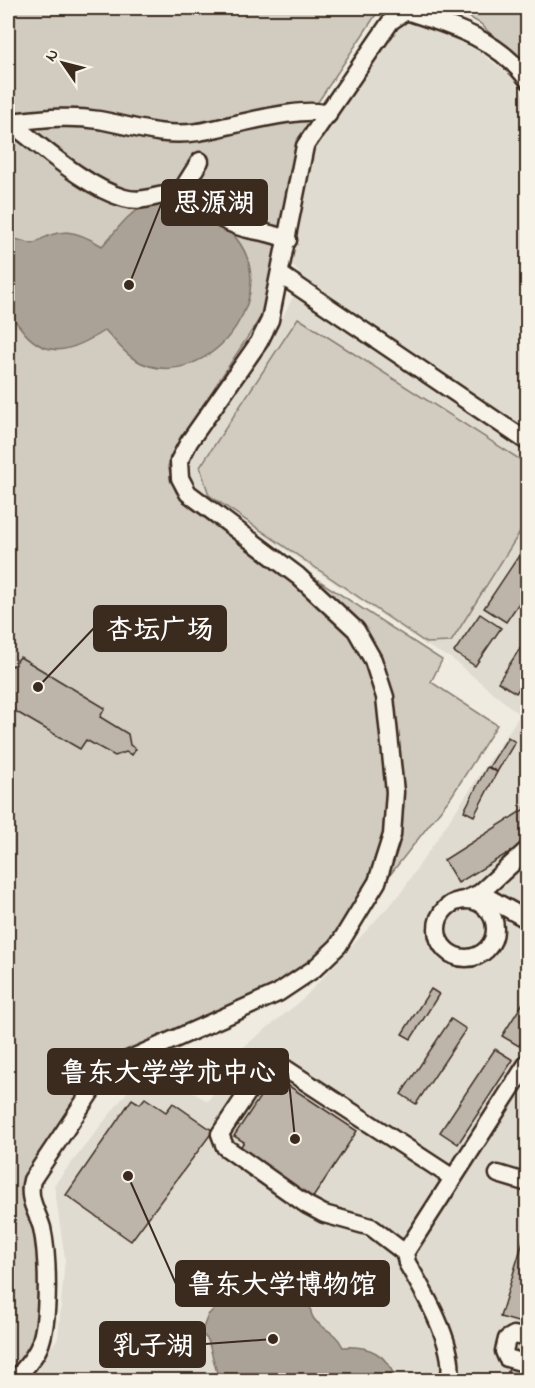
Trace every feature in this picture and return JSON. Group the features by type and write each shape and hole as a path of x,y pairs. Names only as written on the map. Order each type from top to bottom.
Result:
{"street":[{"path":"15,1380 38,1349 45,1329 44,1245 42,1229 29,1192 32,1180 94,1087 104,1075 123,1062 278,993 314,969 338,946 372,890 392,835 395,792 385,697 373,660 356,630 298,576 200,505 188,493 180,478 179,461 189,442 259,342 270,320 281,275 305,146 391,21 406,11 457,27 494,46 518,67 528,80"},
{"path":"8,122 55,116 99,120 169,135 218,129 310,110 328,115"},
{"path":"8,122 106,192 126,199 146,201 170,194 178,196 212,211 236,226 274,233 288,240"},
{"path":"178,196 200,161"},
{"path":"281,275 528,442"},
{"path":"464,900 480,893 528,849"},
{"path":"480,893 528,920"},
{"path":"449,1380 450,1358 447,1343 406,1263 405,1253 528,1062"},
{"path":"405,1253 371,1227 324,1214 299,1200 225,1147 220,1134 262,1071 270,1066 280,1065 453,1178"},
{"path":"498,1174 528,1183"},
{"path":"528,1338 514,1335 507,1340 504,1351 507,1358 528,1364"}],"shaded area":[{"path":"8,8 386,8 379,10 318,102 298,151 266,309 180,440 168,466 176,492 190,507 291,580 315,578 442,660 431,682 497,725 451,797 331,950 270,990 189,1024 88,1073 35,1185 41,1336 8,1380"},
{"path":"454,8 527,8 527,71 481,24"},
{"path":"421,23 443,31 481,53 511,76 527,100 527,1380 27,1380 58,1338 65,1259 54,1185 147,1067 208,1101 241,1049 302,1000 400,894 520,715 452,659 427,646 190,485 186,468 283,316 303,278 291,263 311,151 389,32 403,24"},
{"path":"173,203 190,207 214,220 240,243 250,271 248,300 236,327 216,349 191,364 162,368 134,359 105,330 72,347 61,350 50,349 30,338 13,318 8,308 6,292 8,237 33,244 52,234 68,232 84,236 102,246 131,214 147,206"},
{"path":"298,318 527,464 527,521 451,642 426,643 209,495 200,467"},
{"path":"311,1299 310,1309 316,1321 333,1334 343,1347 369,1350 383,1358 395,1380 219,1380 208,1340 201,1333 208,1315 220,1303"}],"building":[{"path":"528,542 528,590 506,622 484,608"},
{"path":"480,614 501,628 475,666 454,652"},
{"path":"528,636 528,675 516,693 498,682"},
{"path":"20,657 105,708 100,717 128,734 130,745 136,749 132,755 126,752 115,756 86,740 80,749 8,707 8,663 13,666"},
{"path":"508,737 515,742 497,772 489,767"},
{"path":"487,767 497,772 474,816 464,811"},
{"path":"528,803 528,841 458,883 444,860 523,810"},
{"path":"431,989 439,994 411,1039 402,1034"},
{"path":"528,995 528,1032 519,1046 502,1036"},
{"path":"451,1019 466,1029 416,1104 401,1094"},
{"path":"495,1049 513,1060 458,1144 440,1132"},
{"path":"286,1084 357,1131 312,1199 238,1150 244,1142 234,1136 267,1086 279,1095"},
{"path":"145,1098 166,1112 173,1103 213,1131 131,1241 66,1195 132,1099 140,1104"},
{"path":"528,1225 528,1325 500,1317"},
{"path":"509,1368 528,1373 528,1380 506,1380"}],"place":[{"name":"思源湖","path":"129,285"},
{"name":"杏坛广场","path":"38,687"},
{"name":"鲁东大学学术中心","path":"295,1139"},
{"name":"鲁东大学博物馆","path":"128,1176"},
{"name":"乳子湖","path":"273,1339"}]}
